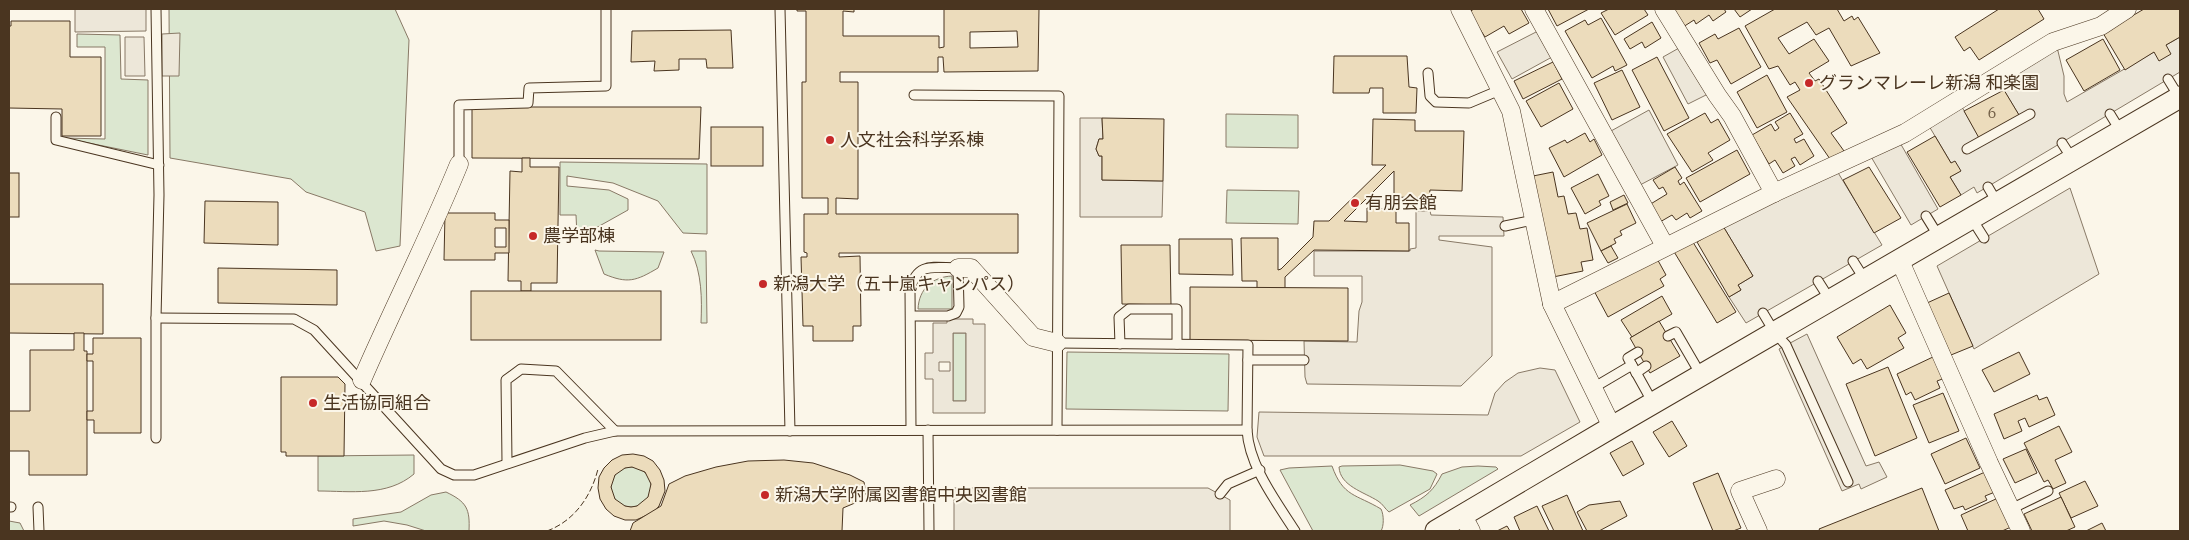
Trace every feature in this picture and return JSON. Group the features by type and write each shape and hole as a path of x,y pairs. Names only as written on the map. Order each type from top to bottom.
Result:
{"street":[{"path":"1460,9 1510,111 1552,304 1612,427"},
{"path":"1534,9 1548,42 1629,173 1665,246"},
{"path":"1664,9 1780,193"},
{"path":"1552,304 1665,246 1730,218 1884,146 2053,42 2101,26 2127,9"},
{"path":"1436,531 1467,524 1612,427 1972,219 1993,196 2115,123 2180,97"},
{"path":"362,380 392,310 440,212 459,164"},
{"path":"1900,261 2021,531"},
{"path":"958,268 971,268 1034,337 1057,343"},
{"path":"1758,531 1740,491 1776,479"}],"lane":[{"path":"156,9 159,165 156,438"},
{"path":"459,164 459,105 528,103 529,88 606,86 606,9"},
{"path":"780,9 790,431"},
{"path":"1428,73 1430,96 1436,102 1469,103 1500,90"},
{"path":"2168,79 2180,97"},
{"path":"914,95 1059,96 1057,430"},
{"path":"1967,149 2030,114"},
{"path":"56,117 56,140 159,165"},
{"path":"1926,216 1939,238"},
{"path":"1972,219 1984,238"},
{"path":"1505,226 1533,220"},
{"path":"1853,261 1866,281"},
{"path":"911,316 948,316 956,313 959,307 958,268 924,268 913,277 910,290 911,430"},
{"path":"1818,281 1830,301"},
{"path":"1120,344 1119,317 1129,309 1177,309 1177,344"},
{"path":"1763,313 1775,333 1786,345 1848,482"},
{"path":"156,318 294,319 314,330 362,380 441,470 454,475 474,474 585,438 614,431 1247,430"},
{"path":"1668,336 1676,332 1679,347 1702,376"},
{"path":"1057,343 1248,345 1248,445 1295,531"},
{"path":"1638,352 1628,358 1654,403"},
{"path":"1248,360 1304,360"},
{"path":"1593,388 1634,369 1646,366"},
{"path":"507,462 506,380 521,369 556,371 614,431"},
{"path":"928,430 929,531"},
{"path":"1220,494 1228,484 1260,470"},
{"path":"2011,509 2048,491"},
{"path":"38,507 38,531"}],"green space":[{"path":"169,9 395,9 409,40 400,246 376,251 365,212 306,192 291,179 170,158"},
{"path":"77,34 120,35 121,79 148,80 148,155 64,138 105,139 105,47 77,47"},
{"path":"1226,114 1298,115 1298,148 1226,147"},
{"path":"560,162 707,164 707,234 683,233 658,201 613,183 567,176 567,186 609,190 628,199 628,210 594,229 590,236 577,236 576,215 560,215"},
{"path":"1227,190 1299,191 1298,224 1226,223"},
{"path":"595,250 664,252 658,268 644,276 626,280 604,274"},
{"path":"691,251 706,251 707,323 701,323 699,277"},
{"path":"952,276 952,309 918,309 921,296 928,285 938,279"},
{"path":"953,333 966,333 966,401 953,401"},
{"path":"1067,352 1229,354 1228,411 1066,409"},
{"path":"414,455 414,474 392,486 355,492 318,491 318,456"},
{"path":"1400,465 1433,471 1437,474 1430,489 1389,512 1378,501 1348,484 1340,474 1339,467 1342,466"},
{"path":"1332,466 1336,476 1346,489 1381,509 1383,526 1381,531 1313,531 1280,470"},
{"path":"631,467 645,473 651,487 645,501 631,507 617,501 611,487 617,473"},
{"path":"1462,467 1496,467 1498,469 1419,516 1410,505 1429,492 1442,474"},
{"path":"446,492 459,499 466,507 469,517 469,531 426,531 384,521 353,526 353,519 401,512 431,495"},
{"path":"9,521 20,523 24,531 9,531"}],"shaded area":[{"path":"75,9 146,9 146,31 75,32"},
{"path":"1538,31 1552,57 1512,79 1497,52"},
{"path":"180,33 179,76 162,76 162,34"},
{"path":"125,37 144,37 145,76 125,76"},
{"path":"2180,37 2180,72 1977,193 1974,187 1961,195 1950,177 1960,171 1951,163 1929,126 1962,107 1979,137 2019,115 2000,84 2057,47 2064,76 2064,94 2067,102"},
{"path":"1679,48 1708,94 1688,104 1663,57"},
{"path":"1649,110 1678,165 1640,185 1611,131"},
{"path":"1080,118 1102,118 1103,139 1099,139 1096,149 1099,156 1102,156 1102,180 1163,181 1162,217 1080,217"},
{"path":"1899,141 1938,209 1911,225 1870,155"},
{"path":"1837,171 1882,245 1746,323 1729,297 1741,290 1738,285 1753,276 1723,226"},
{"path":"2070,188 2099,274 1974,349 1937,266"},
{"path":"1416,211 1430,211 1431,215 1503,217 1504,236 1439,236 1439,240 1492,247 1492,356 1461,386 1307,384 1305,377 1304,341 1357,342 1359,311 1362,302 1362,276 1314,276 1314,251 1410,251 1410,249 1416,248"},
{"path":"947,319 973,319 973,324 985,324 985,413 933,413 933,379 925,379 925,353 933,353 933,323 947,323","holes":["953,333 966,333 966,401 953,401","939,362 950,362 950,371 939,371"]},
{"path":"1807,334 1866,466 1879,462 1887,477 1861,489 1859,484 1842,491 1779,349"},
{"path":"1540,368 1555,370 1580,422 1521,456 1264,456 1257,437 1259,412 1488,415 1495,393 1505,382 1518,373"},
{"path":"954,488 1208,488 1230,500 1230,531 954,531"}],"building":[{"name":"人文社会科学系棟","path":"797,9 854,9 854,12 843,11 843,36 939,36 939,48 944,47 944,9 1039,9 1038,71 944,72 943,57 938,57 938,72 840,72 840,82 858,82 858,199 836,198 836,214 1018,214 1018,253 839,253 839,257 860,256 861,326 853,326 853,341 813,341 813,326 803,326 801,257 807,257 807,253 804,252 804,214 828,214 828,198 802,198 802,82 806,82 806,11 797,11","holes":["1017,31 1018,47 970,48 970,32"]},
{"path":"1474,9 1521,9 1529,23 1509,34 1504,26 1485,37 1469,12"},
{"path":"1548,9 1589,9 1557,26"},
{"path":"1609,9 1644,9 1648,15 1615,35 1601,13"},
{"path":"1724,9 1726,12 1713,21 1709,15 1696,24 1694,20 1683,27 1673,10"},
{"path":"1734,9 1752,9 1740,17"},
{"name":"グランマレーレ新潟 和楽園","path":"1775,9 1837,9 1844,21 1852,16 1854,20 1858,17 1880,53 1851,66 1829,28 1816,35 1807,22 1778,38 1789,54 1814,39 1829,61 1809,73 1815,81 1819,79 1847,123 1831,133 1844,151 1830,159 1787,97 1800,90 1795,82 1790,85 1778,66 1769,69 1745,26"},
{"path":"1999,9 2038,9 2044,19 1979,60 1970,47 1964,51 1955,37"},
{"path":"2144,9 2180,9 2180,37 2166,45 2171,54 2159,61 2154,52 2125,70 2103,33"},
{"path":"1601,18 1627,65 1615,71 1613,66 1592,78 1565,31 1585,20 1588,25"},
{"path":"11,21 70,21 70,57 101,57 101,136 62,136 62,109 9,108 9,26 11,26"},
{"path":"1652,22 1661,38 1645,48 1642,42 1630,49 1624,39"},
{"path":"1739,28 1761,67 1731,84 1717,60 1710,63 1699,43 1715,34 1718,39"},
{"path":"731,30 733,68 707,68 706,59 679,59 679,70 654,71 655,61 631,62 632,31"},
{"path":"2103,39 2120,70 2084,91 2066,60"},
{"path":"1334,56 1407,56 1409,87 1417,88 1416,113 1383,113 1383,88 1370,88 1369,93 1333,93"},
{"path":"1657,57 1689,118 1664,131 1632,70"},
{"path":"1553,62 1562,79 1523,99 1514,81"},
{"path":"1622,70 1640,107 1612,120 1594,83"},
{"path":"1767,75 1787,112 1757,128 1737,92"},
{"path":"1559,83 1573,109 1541,127 1526,101"},
{"path":"2004,90 2019,115 1979,138 1964,111"},
{"path":"472,107 701,107 699,159 472,158"},
{"path":"1705,113 1711,123 1718,119 1730,140 1708,153 1713,160 1692,172 1667,134"},
{"path":"1790,113 1803,134 1794,139 1796,143 1804,139 1814,156 1800,165 1795,157 1791,159 1795,166 1783,173 1775,160 1769,164 1752,135 1771,124 1775,131 1779,128 1775,122"},
{"path":"1102,118 1164,119 1163,181 1102,180 1102,156 1099,156 1096,149 1099,139 1103,139"},
{"name":"有朋会館","path":"1373,119 1415,120 1415,131 1464,131 1462,191 1430,190 1429,198 1394,197 1394,171 1344,221 1367,222 1367,208 1396,209 1396,223 1409,223 1409,251 1314,250 1285,277 1285,288 1257,288 1257,281 1242,281 1241,238 1278,238 1278,270 1281,269 1313,237 1314,221 1329,221 1386,165 1372,165"},
{"path":"711,127 763,127 763,166 711,166"},
{"path":"1585,133 1590,142 1594,139 1602,155 1564,177 1549,148 1565,140 1567,143"},
{"path":"1935,136 1951,163 1955,161 1961,171 1950,177 1961,195 1940,207 1907,152"},
{"path":"1737,150 1750,174 1700,202 1686,178"},
{"name":"農学部棟","path":"522,158 530,158 530,167 559,167 557,283 531,283 531,291 521,291 521,281 508,281 510,171 522,172"},
{"path":"1675,167 1682,178 1678,181 1680,185 1684,182 1702,211 1690,218 1687,213 1676,220 1672,215 1660,222 1649,205 1667,194 1663,187 1659,189 1653,180"},
{"path":"1869,167 1901,218 1874,233 1843,180"},
{"path":"1553,172 1558,197 1564,196 1568,214 1576,213 1580,229 1587,228 1593,260 1581,262 1583,271 1553,277 1533,176"},
{"path":"9,173 19,173 19,217 9,217"},
{"path":"1598,174 1609,196 1599,201 1601,205 1585,214 1571,188"},
{"path":"1624,195 1628,203 1613,210 1610,202"},
{"path":"205,201 278,202 278,245 204,243"},
{"path":"1627,204 1636,223 1620,231 1622,235 1614,239 1616,243 1601,251 1587,223"},
{"path":"445,213 495,213 495,220 509,220 509,253 495,253 495,260 444,260","holes":["495,228 506,228 506,247 495,247"]},
{"path":"1723,226 1753,276 1738,285 1741,290 1729,297 1697,242"},
{"path":"1179,239 1232,239 1233,275 1179,274"},
{"path":"1691,239 1736,312 1717,323 1673,250"},
{"path":"1121,245 1170,245 1171,305 1122,304"},
{"path":"1611,246 1618,258 1608,263 1601,251"},
{"path":"1655,255 1666,275 1660,279 1664,286 1608,317 1593,289"},
{"path":"218,268 337,270 337,305 218,303"},
{"path":"9,284 103,284 103,334 9,333"},
{"path":"1190,287 1348,288 1348,341 1190,340"},
{"path":"471,291 661,291 661,340 471,340"},
{"path":"1949,293 1973,346 1951,355 1927,303"},
{"path":"1662,296 1672,314 1632,337 1621,320"},
{"path":"1890,305 1906,333 1898,338 1904,348 1867,369 1861,359 1853,364 1837,337"},
{"path":"1659,321 1680,356 1650,373 1630,338"},
{"path":"74,333 84,333 84,351 87,351 87,475 29,475 29,451 9,451 9,411 30,411 30,350 74,350"},
{"path":"93,338 141,338 141,433 94,433 94,420 87,420 87,411 93,411 93,361 87,361 87,354 93,354"},
{"path":"2019,352 2030,374 1994,392 1982,370"},
{"path":"1935,356 1945,378 1937,381 1940,388 1915,400 1911,392 1906,395 1897,374"},
{"path":"1888,367 1917,438 1875,456 1846,384"},
{"name":"生活協同組合","path":"281,377 338,377 345,384 344,456 286,456 286,452 281,452"},
{"path":"1943,393 1959,431 1929,443 1913,405"},
{"path":"2037,395 2039,400 2047,397 2055,415 2029,427 2025,418 2018,421 2022,431 2004,439 1994,414"},
{"path":"1672,421 1687,446 1669,457 1653,432"},
{"path":"2059,426 2072,452 2055,460 2066,483 2053,489 2048,480 2044,482 2024,443"},
{"path":"1966,438 1980,468 1945,484 1931,454"},
{"path":"1632,441 1644,464 1623,476 1610,453"},
{"path":"2026,449 2037,473 2015,483 2003,459"},
{"path":"622,455 644,456 653,461 660,470 664,480 665,491 659,506 654,512 636,520 625,520 614,516 606,509 600,499 599,477 612,460","holes":["632,467 645,472 651,484 648,497 637,506 631,507 625,506 615,499 611,487 615,475 625,468"]},
{"name":"新潟大学附属図書館中央図書館","path":"784,460 813,463 850,475 864,482 866,493 862,500 843,508 842,531 630,531 633,523 661,506 669,484 685,476 716,467 748,461"},
{"path":"1985,472 1995,492 1985,496 1987,500 1965,510 1963,506 1954,509 1945,490"},
{"path":"1718,473 1741,528 1733,531 1713,531 1693,483"},
{"path":"2085,481 2098,506 2071,518 2059,493"},
{"path":"1922,488 1939,531 1820,531 1819,529"},
{"path":"1567,495 1583,531 1554,531 1542,506"},
{"path":"2061,497 2075,527 2066,531 2032,531 2024,514"},
{"path":"1998,498 2011,527 2002,531 1968,531 1961,515"},
{"path":"1620,501 1627,516 1599,531 1587,531 1577,512 1589,505"},
{"path":"1537,506 1549,531 1520,531 1514,517"},
{"path":"2102,523 2106,531 2086,531"},
{"path":"1507,526 1510,531 1497,531"}],"fence":[{"path":"547,531 557,527 580,507 591,489 598,469"}],"place":[{"name":"グランマレーレ新潟 和楽園","path":"1809,83"},
{"name":"人文社会科学系棟","path":"830,140"},
{"name":"有朋会館","path":"1355,203"},
{"name":"農学部棟","path":"533,236"},
{"name":"新潟大学（五十嵐キャンパス）","path":"763,284"},
{"name":"生活協同組合","path":"313,403"},
{"name":"新潟大学附属図書館中央図書館","path":"765,495"}]}
